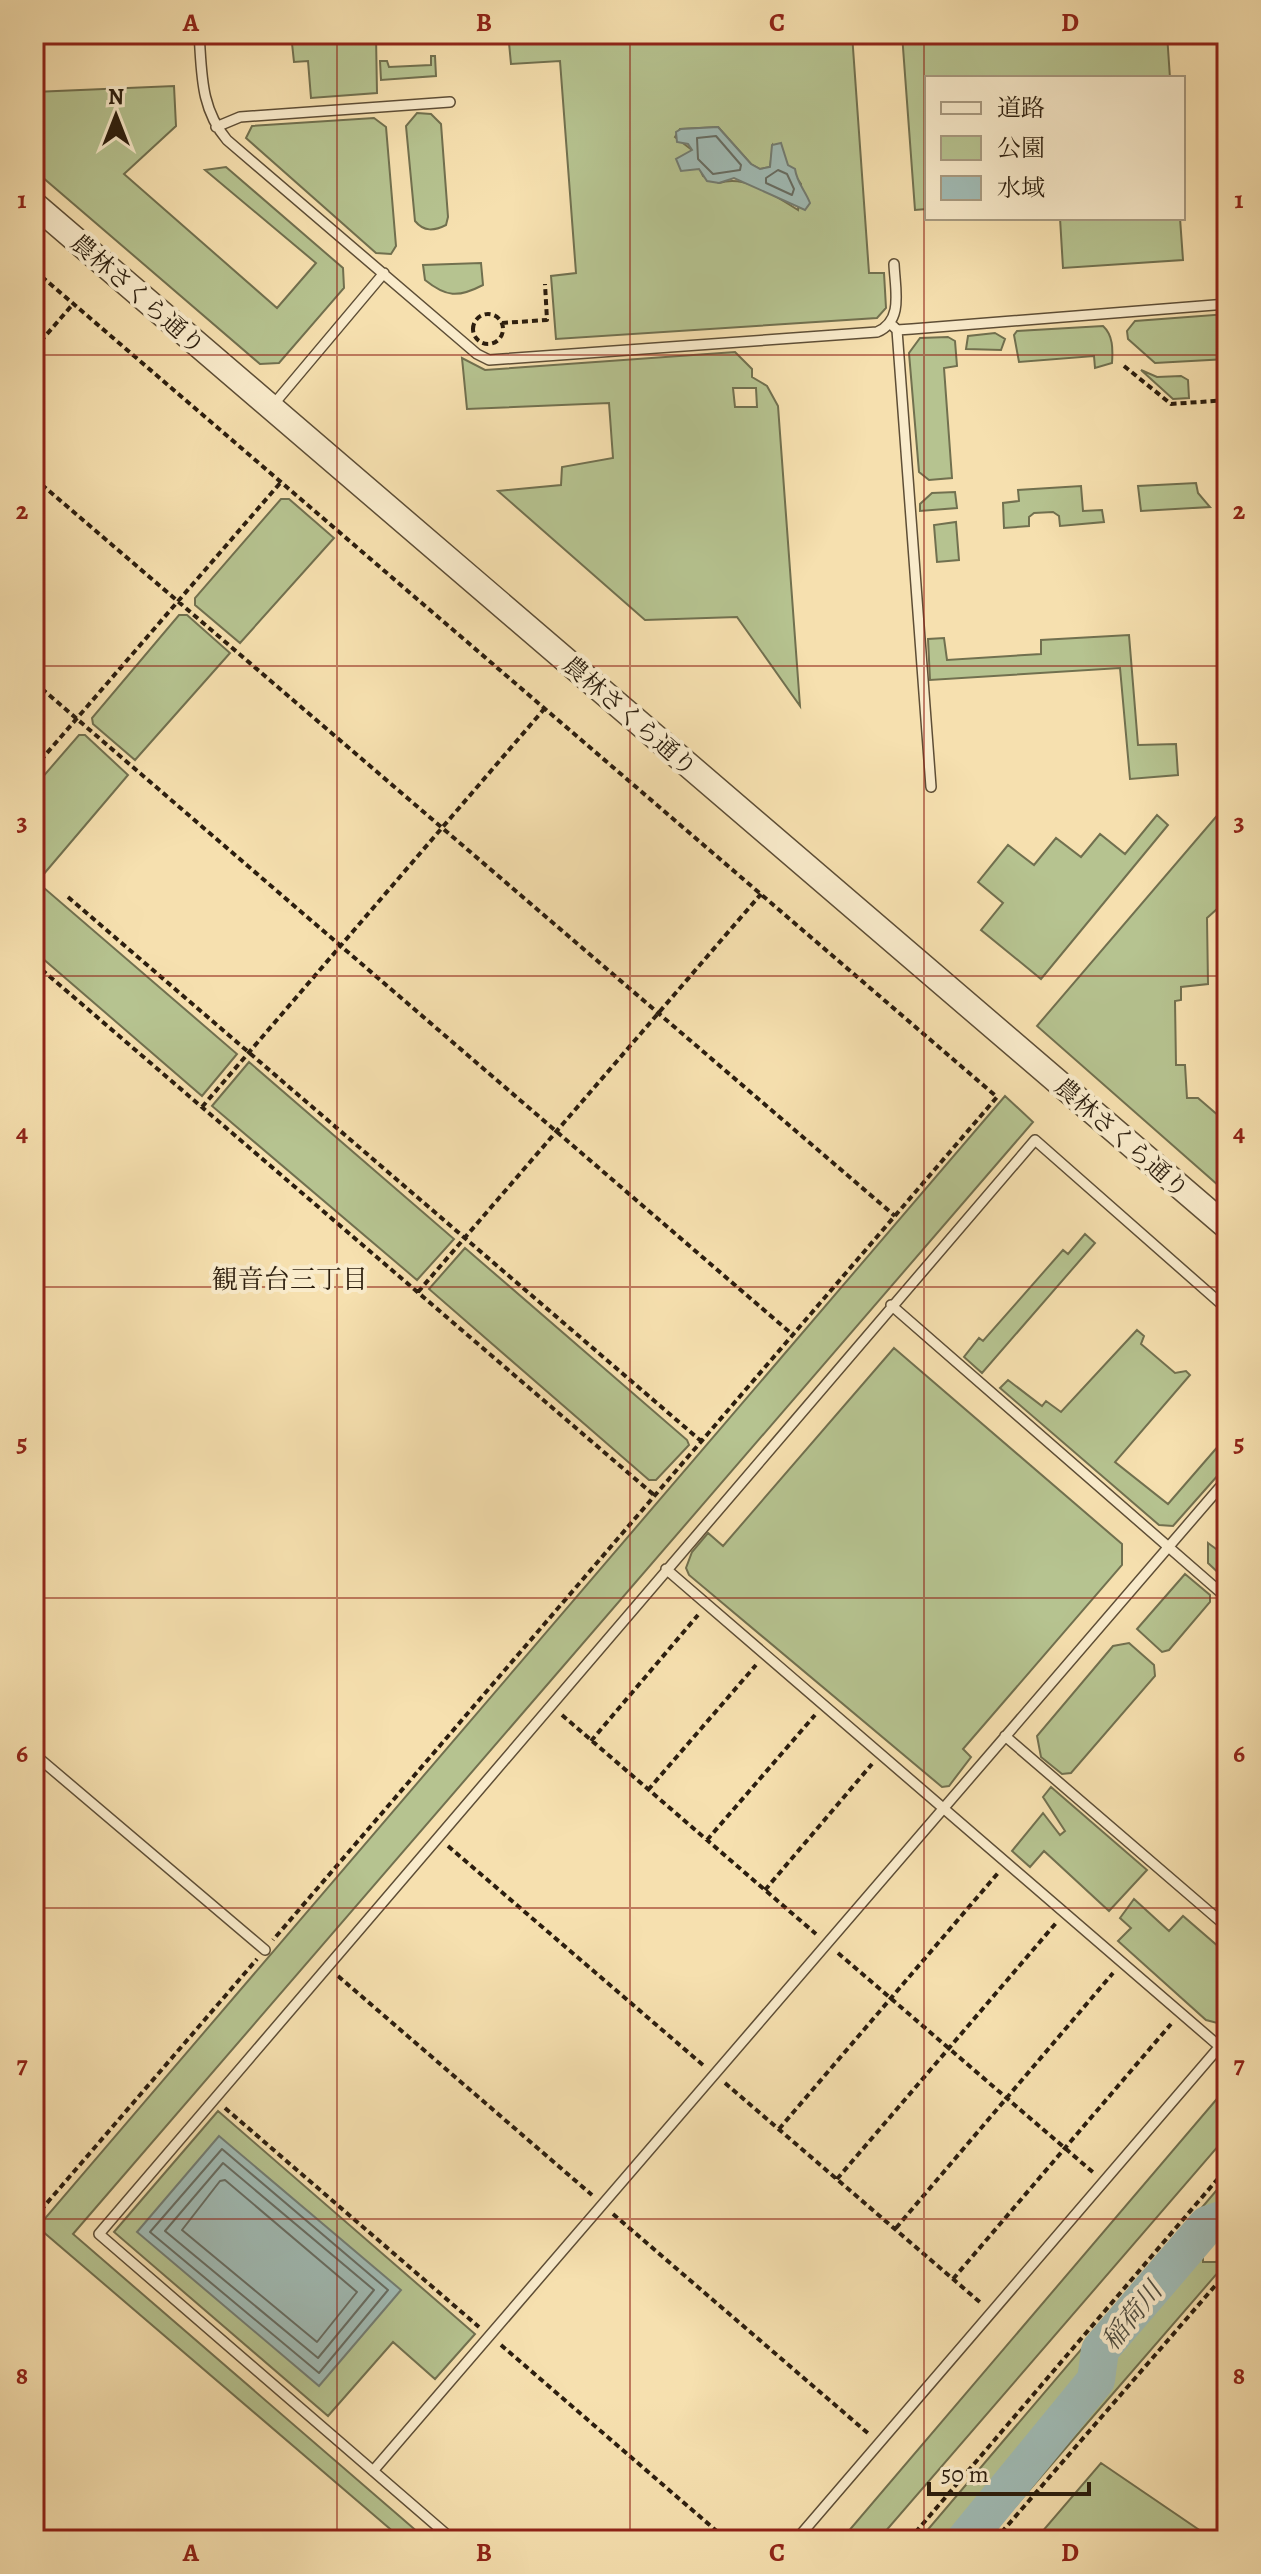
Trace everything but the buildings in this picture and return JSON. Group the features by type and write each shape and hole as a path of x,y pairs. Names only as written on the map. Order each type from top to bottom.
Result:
{"street":[{"name":"農林さくら通り","path":"34,204 1227,1227"}],"lane":[{"path":"199,34 204,102 216,127 240,152 489,360 1227,304"},
{"path":"216,127 240,117 450,102"},
{"path":"894,264 894,327 931,787"},
{"path":"271,408 384,273"},
{"path":"453,2540 99,2234 1035,1140 1227,1309"},
{"path":"891,1305 1227,1598"},
{"path":"373,2471 1227,1479"},
{"path":"666,1569 1219,2046"},
{"path":"1005,1736 1227,1927"},
{"path":"34,1754 265,1950"},
{"path":"796,2540 1227,2038"}],"path":[{"path":"462,43 579,34"},
{"path":"34,270 997,1097 34,2218"},
{"path":"502,323 503,333 493,344 483,344 473,333 474,323 481,315 491,314 502,323 547,320 545,284"},
{"path":"34,349 73,304"},
{"path":"1124,366 1171,404 1227,400"},
{"path":"34,478 895,1216"},
{"path":"34,768 281,482"},
{"path":"34,682 793,1335"},
{"path":"202,1107 545,708"},
{"path":"418,1292 761,894"},
{"path":"68,897 701,1441"},
{"path":"34,963 654,1495"},
{"path":"591,1741 707,1604"},
{"path":"648,1790 766,1654"},
{"path":"707,1840 824,1704"},
{"path":"765,1890 881,1753"},
{"path":"779,2129 1007,1862"},
{"path":"837,2179 1065,1912"},
{"path":"895,2229 1122,1962"},
{"path":"953,2279 1181,2013"},
{"path":"214,2099 727,2540"},
{"path":"909,2540 1227,2168"},
{"path":"995,2540 1227,2272"}],"green space":[{"path":"291,34 307,34 308,41 376,36 377,93 311,98 308,61 294,62"},
{"path":"637,34 852,34 869,273 884,273 886,308 877,318 556,339 551,276 576,273 560,61 511,64 509,43","holes":["718,127 751,164 760,169 770,167 773,145 801,184 798,210 750,184 740,181 719,183 703,176 700,169 690,169 689,154 692,150 675,137 680,129"]},
{"path":"902,34 1167,34 1170,76 925,76 925,209 915,210"},
{"path":"431,56 435,56 436,76 381,80 380,61 387,61 389,67 431,65"},
{"path":"174,86 176,126 124,174 277,308 316,263 205,170 226,167 343,268 344,288 279,363 260,364 34,170 34,92"},
{"path":"417,113 431,114 441,124 448,217 446,225 433,229 426,229 415,221 406,126"},
{"path":"374,118 386,127 396,246 391,254 376,253 246,138 252,126"},
{"path":"1060,220 1180,220 1183,260 1063,268"},
{"path":"481,263 483,285 466,292 452,294 439,290 425,280 423,265"},
{"path":"1227,314 1227,359 1155,363 1128,339 1127,331 1135,321"},
{"path":"1103,326 1111,338 1112,363 1095,368 1094,356 1019,362 1014,335 1017,331"},
{"path":"995,333 1005,339 1001,350 966,349 968,336"},
{"path":"948,337 955,341 957,366 944,368 952,478 929,480 919,472 909,353 920,338"},
{"path":"735,352 752,369 752,377 767,386 778,406 800,706 737,617 645,620 498,491 561,485 562,467 613,458 609,403 467,409 462,358 485,370","holes":["733,388 756,388 757,407 735,407"]},
{"path":"1141,370 1157,377 1181,376 1188,380 1189,398 1173,399"},
{"path":"1196,483 1198,493 1210,507 1141,511 1138,486"},
{"path":"1081,486 1083,511 1102,510 1104,522 1060,526 1059,516 1053,512 1034,513 1029,517 1029,526 1004,528 1003,503 1019,501 1018,490"},
{"path":"955,492 957,508 920,511 920,504 932,493"},
{"path":"281,499 289,499 334,538 240,643 195,605 195,598"},
{"path":"956,522 959,560 937,562 934,525"},
{"path":"179,615 187,615 230,653 135,760 93,724 92,718"},
{"path":"1129,635 1138,745 1176,744 1178,775 1130,779 1120,668 930,680 928,639 944,638 947,660 1041,654 1041,640"},
{"path":"79,735 85,735 128,775 37,882 237,1054 202,1096 34,951 34,787"},
{"path":"1227,804 1227,900 1207,918 1208,984 1181,987 1181,1000 1175,1001 1176,1065 1185,1065 1187,1098 1198,1098 1227,1123 1227,1193 1037,1026"},
{"path":"1157,815 1168,825 1041,979 981,930 1003,903 978,882 1008,845 1034,865 1056,838 1081,857 1100,834 1125,854"},
{"path":"249,1062 454,1239 417,1280 212,1106"},
{"path":"1005,1096 1033,1122 73,2234 427,2540 403,2540 41,2230 41,2223"},
{"path":"1085,1234 1095,1243 982,1373 964,1357 979,1338 983,1341 1063,1250 1068,1254"},
{"path":"465,1248 687,1440 689,1445 656,1480 649,1480 429,1289"},
{"path":"1137,1330 1144,1336 1141,1344 1175,1373 1186,1371 1190,1375 1115,1462 1168,1504 1227,1436 1227,1465 1173,1526 1159,1525 1000,1388 1008,1380 1042,1406 1046,1401 1061,1412"},
{"path":"894,1348 1122,1544 1122,1565 963,1749 971,1757 949,1786 942,1787 689,1575 686,1568 692,1552 708,1533 723,1546"},
{"path":"1208,1543 1227,1557 1227,1581 1208,1563"},
{"path":"1185,1574 1210,1595 1210,1602 1169,1650 1162,1652 1137,1629"},
{"path":"1129,1643 1154,1665 1155,1676 1071,1773 1062,1774 1041,1757 1037,1736 1113,1646"},
{"path":"1051,1787 1147,1870 1109,1911 1044,1851 1030,1867 1012,1851 1043,1813 1060,1835 1065,1831 1043,1797"},
{"path":"1134,1899 1169,1931 1183,1916 1227,1954 1227,2018 1221,2024 1206,2020 1118,1941 1131,1928 1120,1918"},
{"path":"1227,2087 1227,2136 878,2540 841,2540"},
{"path":"218,2111 475,2334 435,2379 393,2342 328,2416 114,2232"},
{"path":"1227,2178 1227,2192 1085,2355 1082,2377 969,2522 942,2540 919,2540"},
{"path":"1212,2230 1218,2233 1203,2252 1203,2262 1216,2262 1227,2249 1227,2262 986,2540 977,2540 1110,2381 1105,2356"},
{"path":"1101,2463 1214,2540 1035,2540"}],"water":[{"path":"718,127 751,164 760,169 770,167 772,145 781,143 788,165 795,169 810,203 805,210 734,178 719,183 707,181 699,169 681,171 676,159 692,150 688,144 677,142 676,132"},
{"path":"219,2136 401,2290 319,2386 137,2232"}],"waterway":[{"name":"稲荷川","path":"965,2540 1096,2380 1100,2350 1207,2225 1227,2218"}],"district":[{"name":"観音台三丁目","path":"290,1279"}]}
